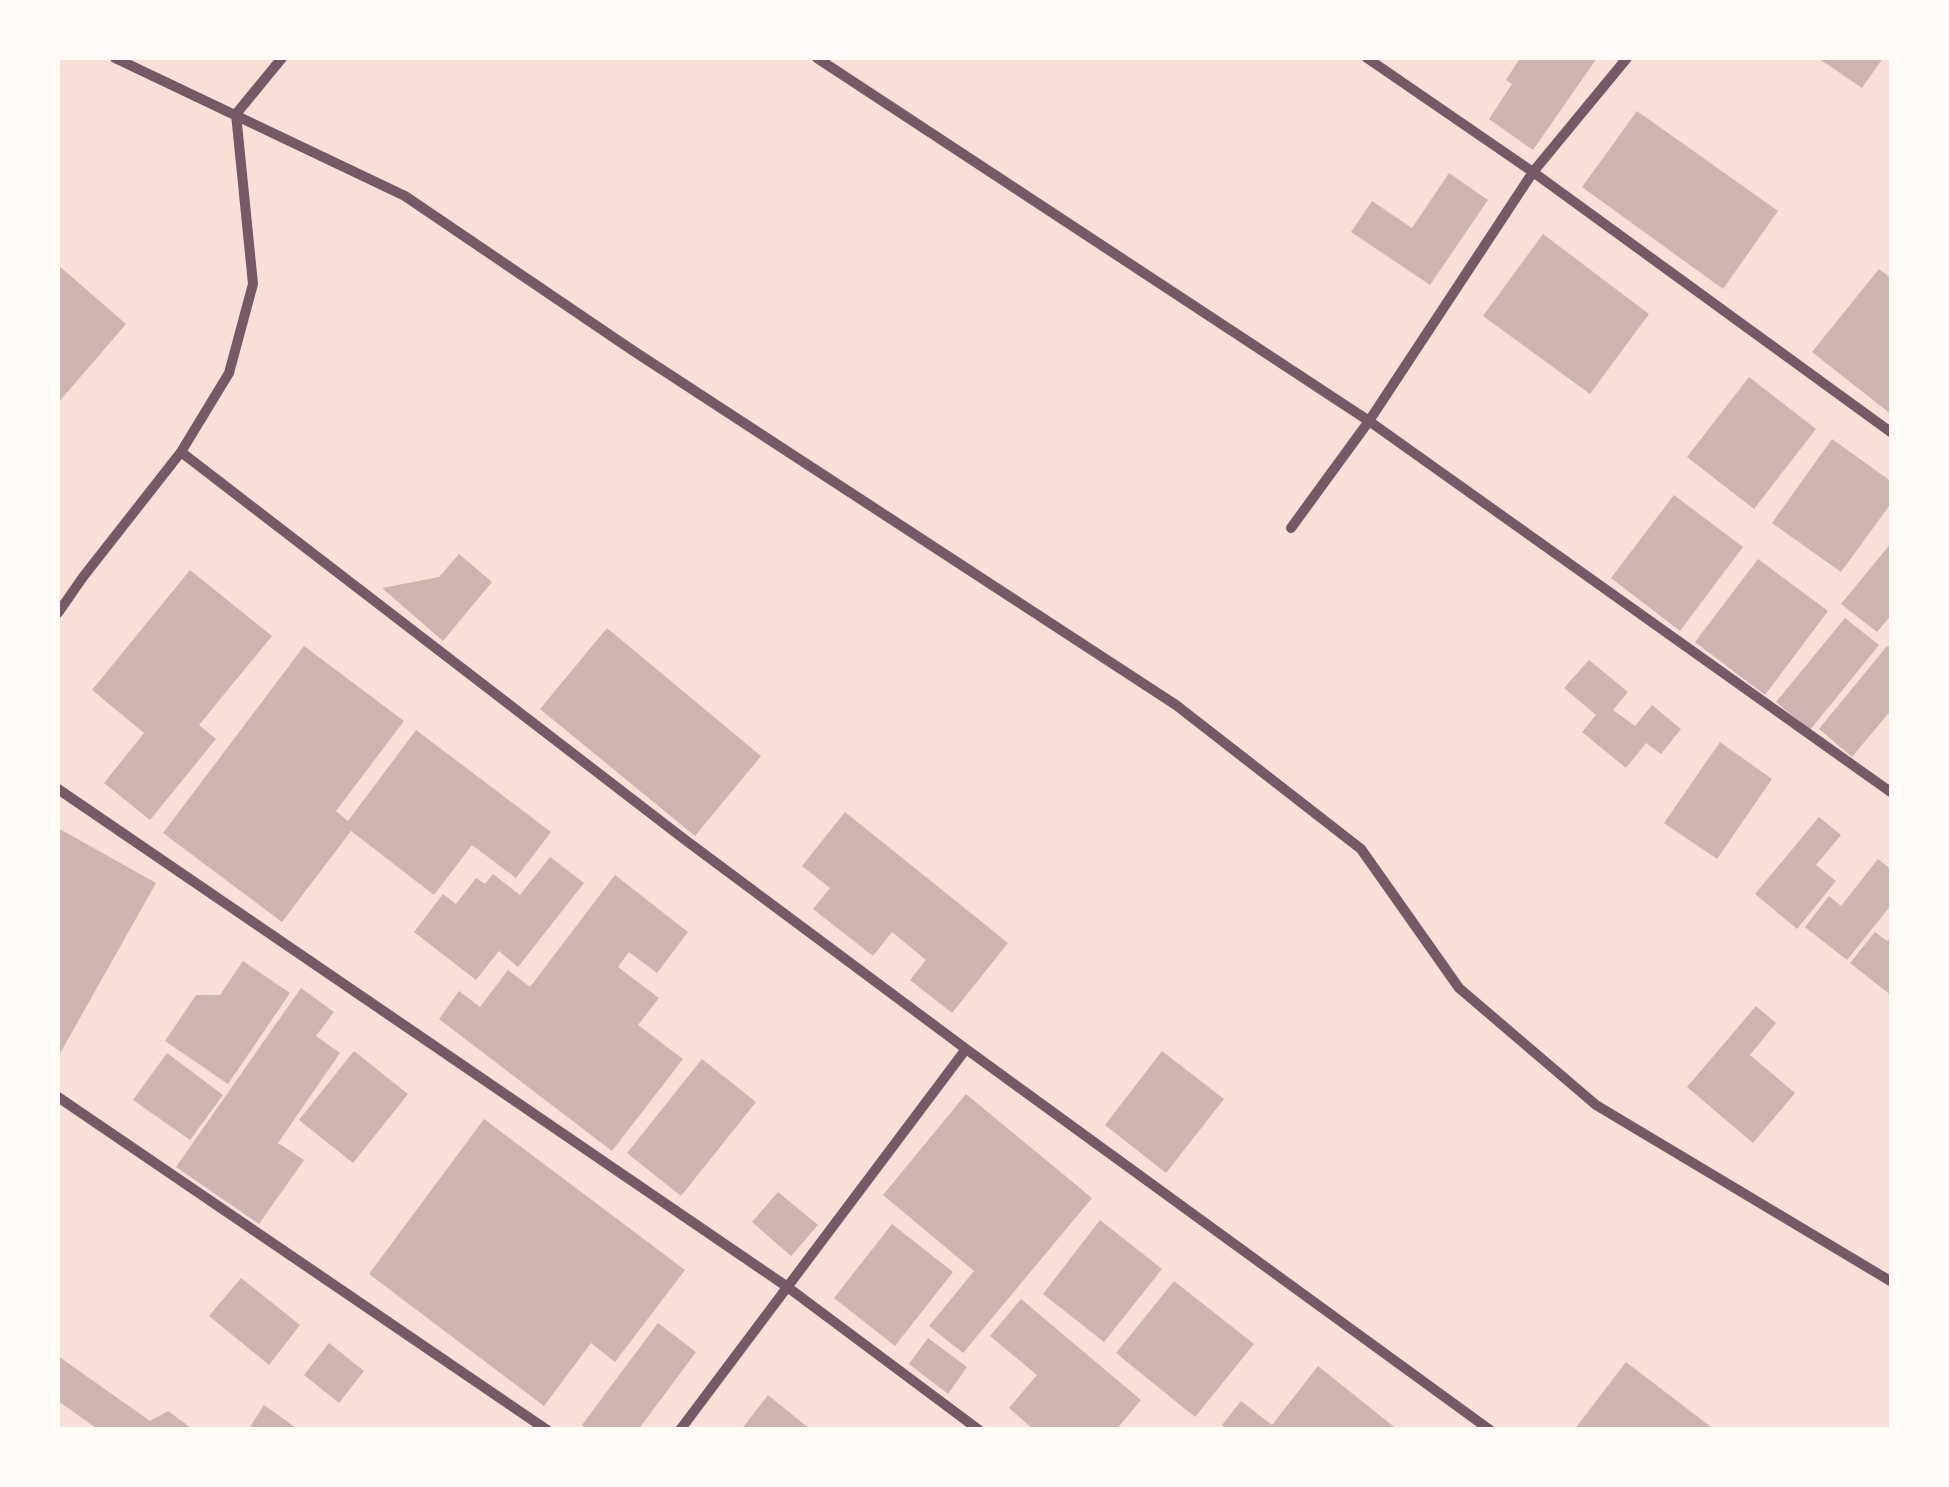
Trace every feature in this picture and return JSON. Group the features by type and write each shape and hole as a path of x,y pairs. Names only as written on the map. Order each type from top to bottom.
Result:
{"street":[{"path":"115,58 405,196 648,360 1176,704 1361,849 1459,988 1596,1104 1892,1282"},
{"path":"58,613 181,452 228,373 253,284 236,114 282,58"},
{"path":"817,58 1368,422 1892,794"},
{"path":"1366,58 1533,172 1892,433"},
{"path":"1292,528 1368,422 1533,172 1627,58"},
{"path":"181,452 684,839 966,1050 1490,1430"},
{"path":"58,789 786,1286 979,1430"},
{"path":"680,1430 966,1050"},
{"path":"58,1097 547,1430"}],"building":[{"path":"1520,58 1597,58 1533,150 1489,119 1512,84 1506,80"},
{"path":"1818,58 1883,58 1862,88"},
{"path":"1637,111 1778,211 1723,289 1582,187"},
{"path":"1449,173 1488,200 1430,285 1351,232 1372,201 1412,228"},
{"path":"1543,234 1649,314 1590,394 1483,316"},
{"path":"58,265 126,324 58,403"},
{"path":"1879,269 1892,279 1892,415 1812,352"},
{"path":"1749,377 1816,429 1754,509 1687,457"},
{"path":"1832,439 1892,482 1892,502 1841,572 1772,523"},
{"path":"1674,495 1743,547 1680,631 1611,578"},
{"path":"1892,542 1892,614 1877,632 1841,604"},
{"path":"459,554 492,582 443,641 382,588 439,577"},
{"path":"1758,559 1828,611 1765,695 1695,642"},
{"path":"190,570 272,636 199,725 216,739 150,820 104,783 144,733 92,690"},
{"path":"1845,618 1879,645 1810,730 1776,702"},
{"path":"607,628 761,756 695,836 540,709"},
{"path":"304,646 404,721 336,811 348,821 416,730 551,832 516,878 472,845 434,895 351,831 282,922 163,833"},
{"path":"1887,646 1892,649 1892,709 1852,757 1819,729"},
{"path":"1589,660 1628,692 1613,710 1635,726 1652,705 1681,729 1661,754 1646,743 1626,768 1582,732 1596,715 1564,688"},
{"path":"1720,742 1772,779 1717,859 1664,823"},
{"path":"845,812 1008,943 952,1013 910,980 926,960 892,932 873,956 813,909 830,888 802,866"},
{"path":"1819,817 1841,835 1816,865 1836,881 1797,929 1755,894"},
{"path":"58,828 156,883 58,1057"},
{"path":"550,857 584,883 518,967 499,951 476,980 414,932 443,894 456,904 476,878 485,884 493,874 520,895"},
{"path":"1878,859 1892,870 1892,904 1847,960 1805,927 1829,896 1841,906"},
{"path":"615,875 688,932 657,973 629,952 618,967 659,998 638,1025 683,1059 612,1151 439,1019 459,991 480,1007 508,970 530,987"},
{"path":"1875,932 1887,941 1892,935 1892,996 1850,963"},
{"path":"243,961 290,993 228,1084 165,1041 196,995 220,995"},
{"path":"301,988 334,1012 316,1036 340,1053 278,1143 304,1160 259,1224 176,1167"},
{"path":"1756,1006 1776,1023 1750,1055 1795,1093 1753,1143 1687,1087"},
{"path":"354,1051 408,1094 353,1163 299,1120"},
{"path":"1162,1051 1224,1099 1166,1173 1105,1125"},
{"path":"167,1053 223,1095 190,1140 133,1100"},
{"path":"702,1059 756,1102 681,1196 627,1153"},
{"path":"966,1094 1092,1198 963,1353 929,1326 974,1271 883,1195"},
{"path":"484,1119 685,1270 615,1362 591,1343 544,1406 369,1274"},
{"path":"778,1192 818,1225 791,1256 752,1222"},
{"path":"1100,1220 1162,1269 1104,1342 1043,1294"},
{"path":"892,1224 953,1272 895,1346 834,1298"},
{"path":"241,1278 300,1325 269,1365 209,1316"},
{"path":"1174,1281 1254,1344 1195,1417 1116,1353"},
{"path":"1021,1299 1141,1400 1116,1430 1034,1430 1009,1408 1037,1375 990,1336"},
{"path":"658,1323 696,1352 638,1430 588,1430 582,1425"},
{"path":"928,1338 967,1367 948,1394 909,1364"},
{"path":"329,1343 364,1371 339,1403 304,1375"},
{"path":"58,1356 150,1421 168,1411 194,1430 99,1430 58,1401"},
{"path":"1626,1362 1715,1430 1574,1430"},
{"path":"1318,1366 1398,1430 1228,1430 1222,1425 1241,1401 1272,1425"},
{"path":"768,1395 811,1430 741,1430"},
{"path":"264,1405 299,1430 248,1430"}]}
